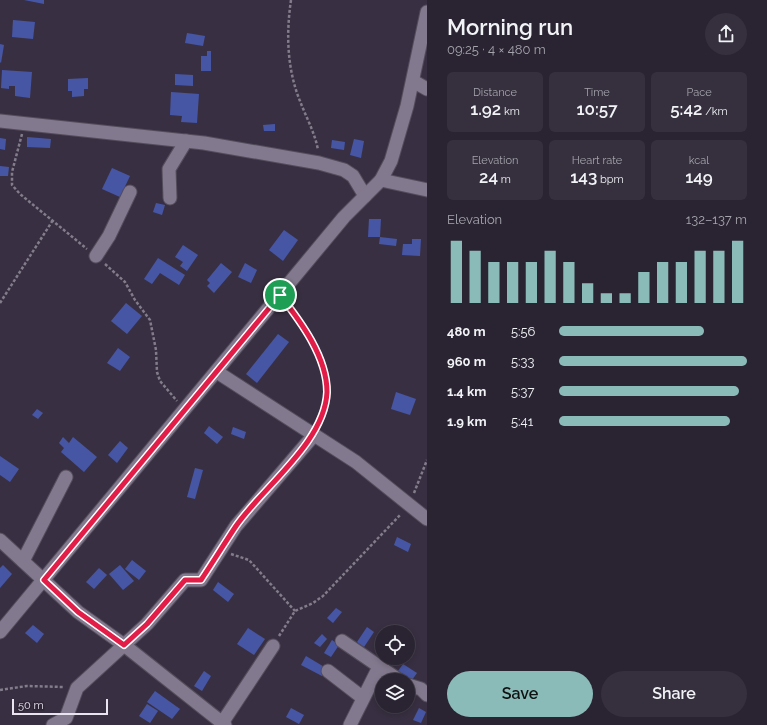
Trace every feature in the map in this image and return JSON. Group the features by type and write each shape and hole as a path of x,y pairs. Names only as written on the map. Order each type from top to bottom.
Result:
{"street":[{"path":"0,632 344,217 381,180 391,161 407,106 427,12"},
{"path":"413,81 427,89"},
{"path":"0,121 69,130 186,141 322,164 344,170 353,176 365,196"},
{"path":"170,198 169,169 186,141"},
{"path":"381,180 427,190"},
{"path":"96,256 109,236 130,192"},
{"path":"217,372 356,462 427,519"},
{"path":"53,725 66,718 77,688 147,624 185,580 201,580 236,526 314,435"},
{"path":"23,561 66,477"},
{"path":"0,540 78,612 124,645 223,724 273,646"},
{"path":"342,641 369,658 389,673"},
{"path":"350,725 380,667"},
{"path":"328,671 364,698"},
{"path":"415,687 421,689 427,695"}],"path":[{"path":"291,0 288,26 289,58 299,100 318,147 322,164"},
{"path":"0,302 53,220"},
{"path":"280,295 315,347 323,370 327,392 314,435"},
{"path":"273,646 282,629 296,611 313,604 323,596 409,505 427,460"},
{"path":"221,551 249,560 296,611"},
{"path":"0,690 26,686 77,688"}],"building":[{"path":"24,0 44,0 44,4"},
{"path":"13,20 35,22 33,39 12,37"},
{"path":"187,33 205,36 203,46 185,43"},
{"path":"0,44 4,45 1,63 0,62"},
{"path":"207,51 211,51 211,71 201,71 201,56 207,56"},
{"path":"2,70 32,72 30,98 15,96 15,86 9,86 9,89 1,88"},
{"path":"175,74 193,75 193,86 175,85"},
{"path":"88,78 88,89 84,89 84,96 72,97 72,91 68,91 68,79"},
{"path":"171,92 199,94 197,123 181,122 182,116 170,115"},
{"path":"275,124 275,131 264,131 263,125"},
{"path":"27,137 51,139 50,148 27,147"},
{"path":"0,138 6,139 5,150 0,149"},
{"path":"354,139 364,141 361,158 350,155"},
{"path":"332,140 345,142 344,150 331,148"},
{"path":"0,166 9,167 8,176 0,176"},
{"path":"112,168 130,176 120,197 102,189"},
{"path":"156,203 165,205 162,215 153,212"},
{"path":"369,219 381,219 380,237 368,237"},
{"path":"284,230 298,240 283,261 269,250"},
{"path":"380,237 397,239 396,246 379,244"},
{"path":"412,239 421,239 420,256 402,255 403,244 412,244"},
{"path":"183,245 198,255 187,271 180,266 183,262 175,257"},
{"path":"158,258 185,275 179,285 160,273 152,284 144,279"},
{"path":"221,263 232,272 214,293 207,286 210,283 207,280"},
{"path":"245,263 257,270 251,283 238,277"},
{"path":"126,303 142,316 127,334 111,321"},
{"path":"278,334 289,342 257,383 246,374"},
{"path":"118,348 130,357 120,371 107,363"},
{"path":"396,392 416,399 410,415 391,409"},
{"path":"37,409 43,413 38,419 32,415"},
{"path":"209,426 223,437 217,444 204,433"},
{"path":"233,427 246,432 244,439 231,434"},
{"path":"63,437 69,443 73,437 97,457 84,472 61,452 64,448 59,443"},
{"path":"120,441 128,448 117,463 108,455"},
{"path":"0,456 19,469 10,482 0,475"},
{"path":"195,468 203,470 195,499 187,497"},
{"path":"397,537 411,544 408,552 394,545"},
{"path":"132,560 146,571 139,580 125,569"},
{"path":"3,565 12,574 0,588 0,568"},
{"path":"120,565 134,581 123,590 109,574"},
{"path":"99,568 107,575 94,589 86,582"},
{"path":"218,582 234,594 228,602 213,590"},
{"path":"336,608 342,612 333,623 327,618"},
{"path":"33,625 44,634 37,643 25,633"},
{"path":"367,627 374,632 364,647 357,642"},
{"path":"248,628 265,639 254,655 237,644"},
{"path":"322,634 327,639 320,647 314,643"},
{"path":"332,640 339,645 331,657 324,653"},
{"path":"306,656 326,668 322,676 301,665"},
{"path":"402,665 405,665 417,673 415,676 415,673 401,673 398,671"},
{"path":"204,671 211,676 202,691 194,686"},
{"path":"155,691 180,709 172,719 147,702"},
{"path":"147,704 158,711 150,723 139,716"},
{"path":"291,708 304,715 299,724 286,717"},
{"path":"419,708 426,712 421,723 413,720"}],"route":[{"path":"280,295 293,311 315,347 323,370 327,392 314,435 236,526 201,580 185,580 147,624 124,645 78,612 44,580 280,295"}]}
